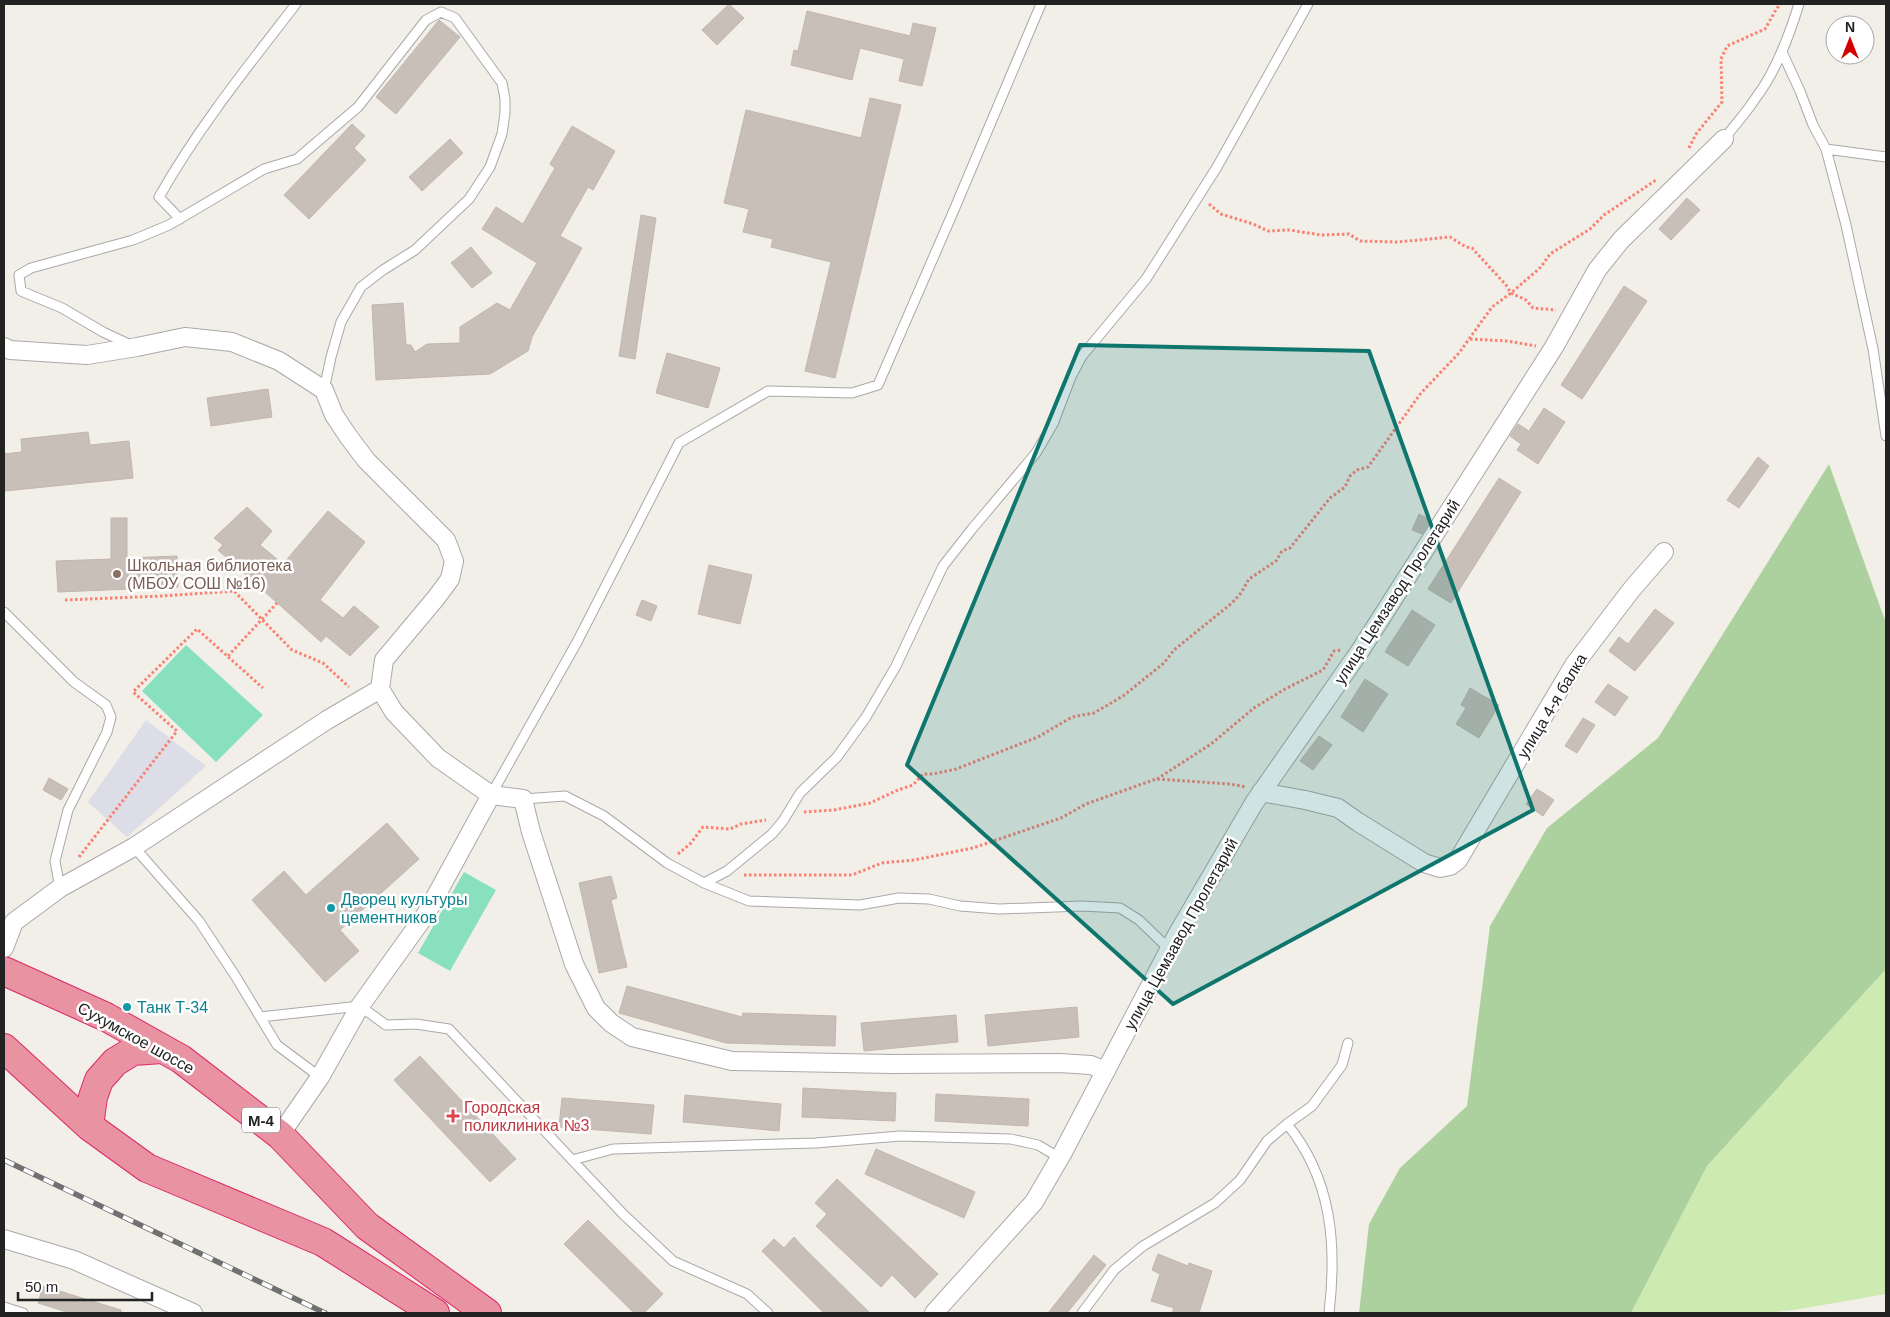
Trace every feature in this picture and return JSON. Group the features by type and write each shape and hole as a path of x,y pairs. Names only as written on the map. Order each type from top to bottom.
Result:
{"highway":[{"name":"Сухумское шоссе","path":"4,971 106,1017 180,1059 280,1135 367,1226 487,1313"},
{"path":"4,1048 89,1126 147,1168 323,1242 435,1313"},
{"path":"89,1126 93,1097 99,1080 115,1062 133,1051 162,1049"}],"street":[{"name":"улица Цемзавод Пролетарий","path":"934,1313 1034,1202 1060,1158 1170,950 1262,791 1360,651 1552,349 1597,270 1621,240 1724,139"},
{"path":"4,347 10,350 87,355 185,337 232,342 279,361 324,390 334,415 366,460 446,540 454,562 450,579 384,660 380,689 394,712 438,758 491,795 523,799 531,832 574,964 596,1008 611,1023 632,1037 732,1061 891,1064 1059,1063 1092,1065 1106,1071"},
{"name":"улица 4-я балка","path":"1262,791 1338,808 1424,863 1440,868 1450,866 1458,860 1574,665 1632,589 1664,552"},
{"path":"4,948 14,922 60,888 134,847 328,720 380,689"},
{"path":"280,1135 320,1077 360,1006 426,914 491,795"},
{"path":"4,1239 74,1260 193,1313"}],"lane":[{"path":"180,219 160,197 173,173 232,85 296,4"},
{"path":"491,795 576,642 679,443 768,391 852,393 878,385 1041,4"},
{"path":"704,883 727,871 772,834 800,793 836,757 866,718 896,666 943,566 1036,453 1053,424 1071,377 1082,356 1146,279 1217,167 1308,4"},
{"path":"1724,139 1756,98 1782,52 1791,32 1799,4"},
{"path":"137,347 103,332 62,308 21,291 19,275 31,268 133,240 180,219 264,168 297,159 358,107 426,20 441,12 455,18 502,83 505,99 502,134 490,167 469,199 415,250 383,270 361,287 341,322 324,390"},
{"path":"1782,52 1813,125 1826,149 1846,225 1869,330 1886,436"},
{"path":"1826,149 1886,157"},
{"path":"4,612 74,682 106,705 111,717 107,732 68,810 55,861 60,888"},
{"path":"523,799 565,796 604,816 664,860 704,883 749,901 860,905 899,898 929,899 960,906 1000,909 1082,906 1120,908 1139,920 1170,950"},
{"path":"134,847 199,921 236,977 277,1045 320,1077"},
{"path":"260,1017 360,1006 386,1025 416,1024 449,1029 623,1214 673,1261 747,1294 768,1313"},
{"path":"1082,1313 1114,1270 1143,1246 1215,1203 1240,1180 1267,1142 1287,1124 1312,1106 1342,1065 1348,1043"},
{"path":"1287,1124 1300,1140 1313,1164 1325,1197 1332,1241 1332,1290 1329,1313"},
{"path":"572,1160 613,1149 816,1143 900,1136 1011,1139 1038,1145 1060,1158"},
{"path":"4,1307 23,1313"}],"path":[{"path":"1686,154 1696,134 1722,102 1721,59 1727,46 1765,29 1777,8 1782,4"},
{"path":"788,811 834,810 870,803 913,785 923,774 956,769 1038,737 1072,718 1094,713 1123,696 1164,663 1174,650 1232,603 1248,579 1276,561 1282,551 1290,548 1330,498 1345,487 1350,476 1357,470 1368,467 1420,393 1459,353 1492,306 1511,293 1541,267 1550,254 1590,229 1604,215 1656,179"},
{"path":"1201,193 1210,206 1221,214 1268,231 1289,230 1320,235 1349,234 1360,241 1398,242 1450,237 1466,247 1472,248 1511,293 1526,300 1533,308 1573,312"},
{"path":"1469,339 1507,341 1552,349"},
{"path":"65,600 234,591 260,620 292,650 323,663 362,700"},
{"path":"228,656 277,603"},
{"path":"78,857 177,730 133,692 197,629 263,688"},
{"path":"727,871 742,875 852,875 882,863 914,860 973,848 1061,818 1086,804 1156,779 1211,744 1254,708 1285,689 1323,670 1334,651 1347,646 1360,651"},
{"path":"1156,779 1230,784 1262,791"},
{"path":"664,860 684,849 703,827 730,829 741,824 753,822 782,821"}],"highlighted area":[{"path":"1080,345 1369,351 1533,810 1173,1004 907,765"}],"green space":[{"path":"1829,464 1886,623 1886,969 1707,1166 1631,1313 1359,1313 1369,1224 1400,1168 1467,1106 1490,926 1547,828 1658,738"},
{"path":"186,645 263,715 216,762 142,691"},
{"path":"464,872 496,890 450,971 418,953"},
{"path":"1886,969 1886,1294 1794,1310 1764,1313 1631,1313 1707,1166"}],"shaded area":[{"path":"146,720 206,766 127,837 88,802"}],"building":[{"path":"729,4 744,18 717,45 702,30"},
{"path":"807,11 910,36 913,23 936,28 922,86 899,81 904,59 860,48 852,80 791,65 794,50 798,51"},
{"path":"439,20 460,37 396,114 376,97"},
{"path":"870,98 901,105 835,378 805,371 831,262 771,247 773,239 743,232 749,209 724,203 746,110 861,138"},
{"path":"352,124 365,136 354,148 366,160 309,219 284,195"},
{"path":"572,126 615,151 593,190 588,187 560,236 582,248 532,337 528,351 490,374 376,380 372,305 403,303 406,345 411,345 415,352 427,344 460,343 460,327 497,303 510,310 537,263 482,229 496,207 523,224 555,168 550,164"},
{"path":"450,139 463,153 422,191 409,177"},
{"path":"1687,198 1700,210 1671,240 1659,229"},
{"path":"641,215 656,218 635,359 619,356"},
{"path":"471,247 492,273 472,288 451,263"},
{"path":"1624,286 1647,301 1582,399 1561,385"},
{"path":"667,353 720,368 708,408 656,393"},
{"path":"268,389 272,417 211,426 207,398"},
{"path":"1544,408 1565,422 1538,464 1517,450 1521,444 1510,436 1518,424 1529,431"},
{"path":"88,432 90,445 129,441 133,478 5,491 4,454 22,452 21,439"},
{"path":"1758,457 1769,466 1739,508 1727,500"},
{"path":"1499,478 1521,492 1451,603 1428,589"},
{"path":"247,507 272,531 260,545 283,564 328,511 365,542 320,600 343,618 354,606 379,627 350,656 326,636 321,642 218,550 223,545 214,538"},
{"path":"1419,514 1431,520 1422,534 1412,530"},
{"name":"Школьная библиотека (МБОУ СОШ №16)","path":"111,518 127,518 127,558 177,556 178,587 58,592 56,561 111,559"},
{"path":"709,565 752,575 740,624 698,614"},
{"path":"642,600 657,606 651,621 636,615"},
{"path":"1655,609 1674,623 1635,671 1609,651 1619,637 1628,644"},
{"path":"1412,610 1435,625 1408,666 1385,652"},
{"path":"1365,679 1388,694 1363,732 1341,717"},
{"path":"1608,684 1628,697 1615,716 1595,702"},
{"path":"1470,688 1499,705 1479,738 1456,724 1466,708 1461,705"},
{"path":"1583,718 1595,725 1577,753 1565,746"},
{"path":"1319,736 1332,745 1313,770 1300,761"},
{"path":"49,778 68,789 61,800 43,790"},
{"path":"1537,789 1554,800 1543,816 1526,804"},
{"path":"387,823 419,859 340,930 359,951 325,982 252,900 284,871 306,895"},
{"path":"611,876 617,898 611,900 627,967 599,973 579,883"},
{"path":"627,986 742,1017 743,1013 836,1016 835,1046 726,1043 619,1013"},
{"path":"1077,1007 1079,1037 988,1046 985,1015"},
{"path":"956,1015 958,1042 864,1051 861,1023"},
{"path":"420,1056 516,1159 490,1182 394,1080"},
{"path":"803,1088 896,1093 895,1121 802,1117"},
{"path":"936,1094 1029,1099 1028,1126 935,1121"},
{"path":"685,1095 781,1104 779,1131 683,1122"},
{"path":"562,1098 654,1105 651,1134 559,1127"},
{"path":"876,1149 975,1192 964,1218 865,1174"},
{"path":"837,1179 938,1274 915,1298 892,1275 881,1287 816,1226 827,1214 815,1203"},
{"path":"588,1220 663,1294 644,1313 634,1313 564,1244"},
{"path":"794,1237 870,1313 824,1313 762,1251 774,1239 784,1248"},
{"path":"1158,1254 1188,1266 1189,1263 1212,1271 1199,1313 1172,1313 1174,1308 1151,1301 1160,1274 1152,1270"},
{"path":"1094,1255 1106,1265 1067,1313 1048,1313"},
{"path":"43,1286 121,1310 121,1313 70,1313 38,1303"}],"railway":[{"path":"4,1160 325,1313"}],"place":[{"name":"Школьная библиотека (МБОУ СОШ №16)","path":"117,574"},
{"name":"Дворец культуры цементников","path":"331,908"},
{"name":"Танк Т-34","path":"127,1007"},
{"name":"Городская поликлиника №3","path":"453,1116"}]}
